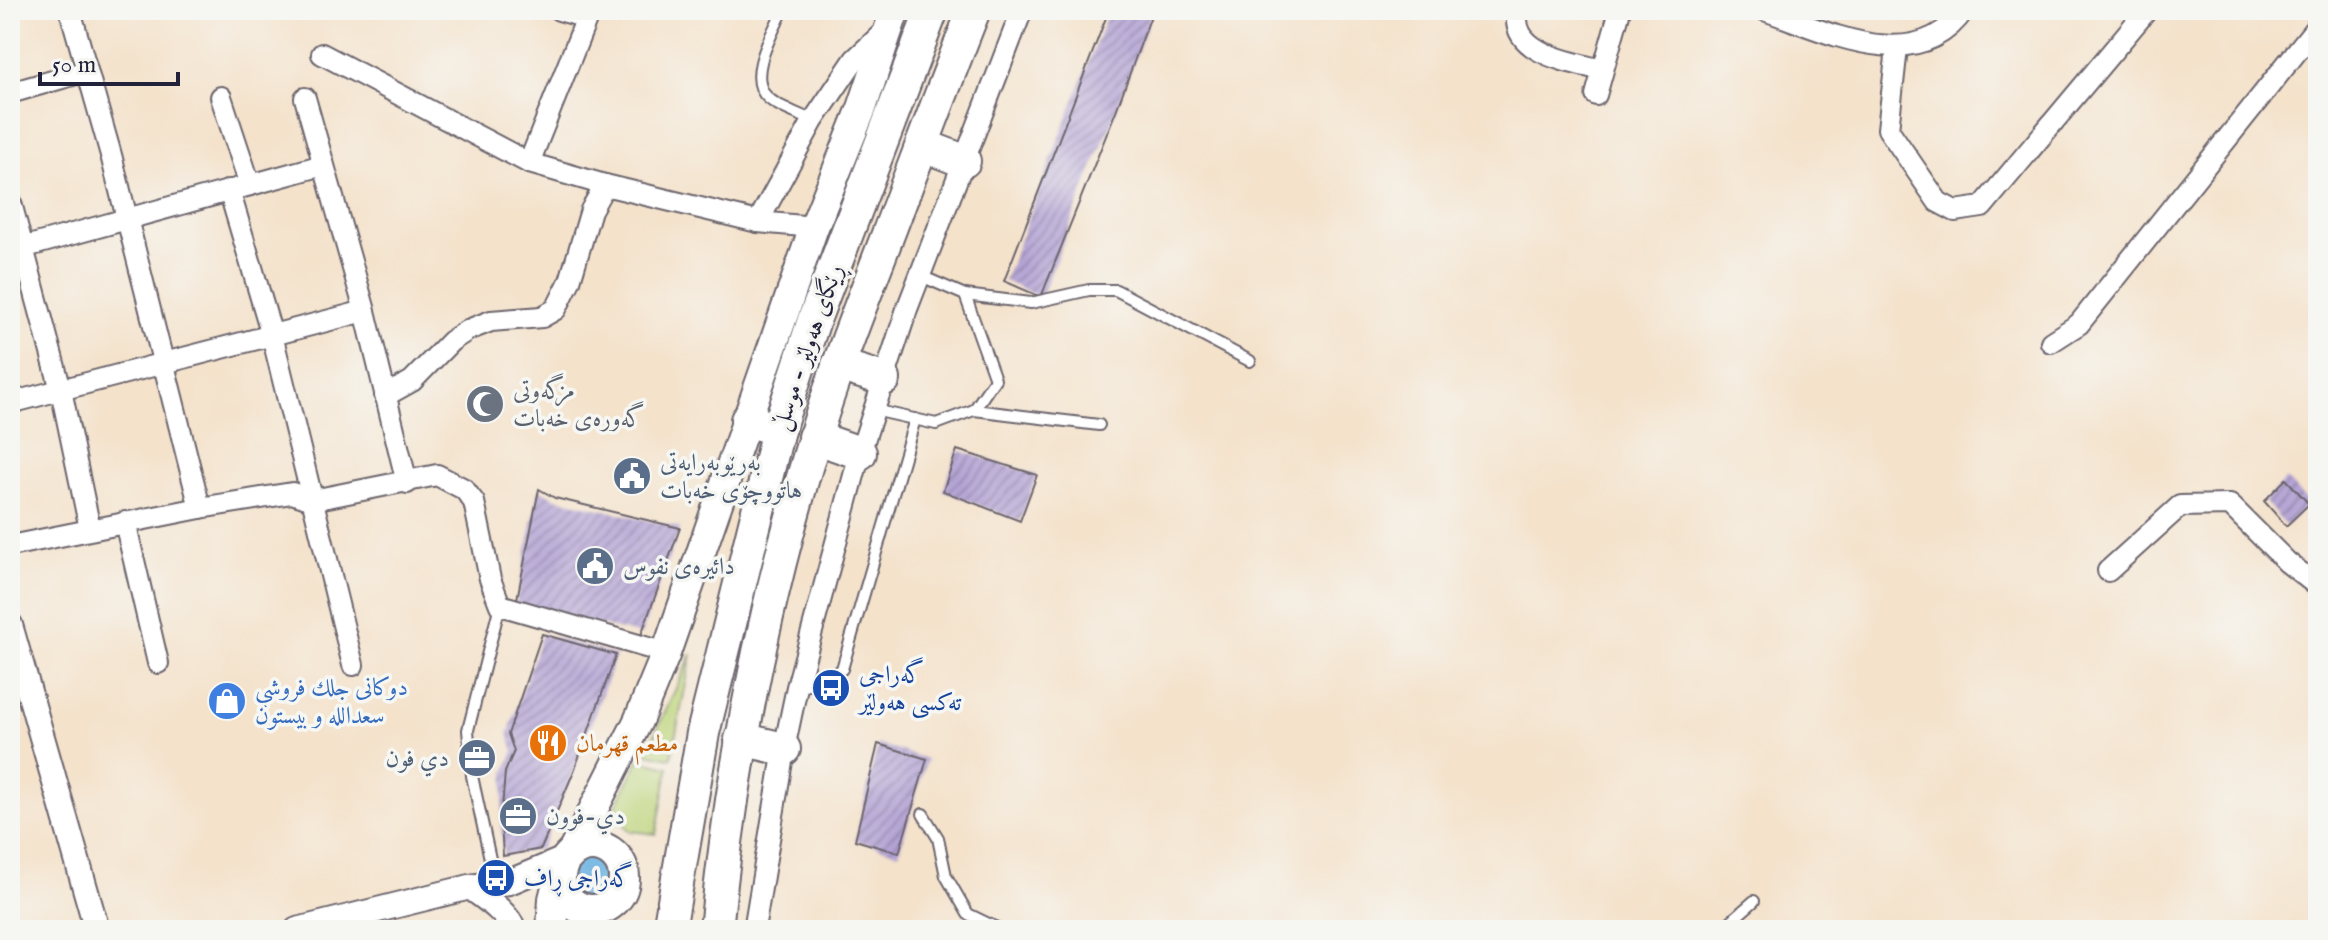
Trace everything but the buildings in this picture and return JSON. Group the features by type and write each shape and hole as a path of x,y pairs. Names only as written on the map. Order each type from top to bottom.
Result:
{"highway":[{"name":"ڕێگای هەولێر - موسڵ","path":"669,930 703,733 778,430 876,113 932,10"},
{"name":"ڕێگای هەولێر - موسڵ","path":"716,930 723,856 741,739 770,604 814,437 838,365 974,10"},
{"path":"922,145 964,161"},
{"path":"838,365 884,379"},
{"path":"747,420 778,430"},
{"path":"814,437 860,453"},
{"path":"741,739 784,749"}],"main road":[{"path":"552,930 554,899 567,862 638,721 666,653 814,227 876,113 891,20"},
{"path":"595,846 616,858 623,882 606,917 596,910 573,904 563,891 567,862 578,849 595,846"}],"street":[{"path":"70,10 165,363 200,508"},
{"path":"529,163 589,14 559,10"},
{"path":"754,930 797,687 860,453 921,276 1022,10"},
{"path":"1518,10 1516,19 1521,36 1540,52 1602,70"},
{"path":"1596,95 1620,10"},
{"path":"1764,10 1850,40 1897,48 1919,44 1942,32 1964,10"},
{"path":"1897,48 1888,129 1938,202 1955,211 1982,207 2147,10"},
{"path":"758,222 813,121 855,59 891,20"},
{"path":"2051,342 2079,324 2318,25"},
{"path":"322,54 529,163 758,222 814,227"},
{"path":"10,93 87,71"},
{"path":"221,97 250,185"},
{"path":"305,98 365,311 407,483"},
{"path":"16,250 323,165"},
{"path":"385,396 412,381 451,341 468,330 491,321 542,317 556,309 570,281 591,210 605,185"},
{"path":"229,190 272,335 353,665"},
{"path":"10,199 16,250 61,390 90,529"},
{"path":"10,403 365,311"},
{"path":"10,546 200,508 292,493 313,500 437,475 464,489 474,502 490,579 500,605 666,653"},
{"path":"2108,571 2180,506 2230,505 2287,562 2315,584 2318,581"},
{"path":"125,522 158,663"},
{"path":"10,625 97,930"},
{"path":"297,930 470,887 509,882 567,862"},
{"path":"470,887 510,927"}],"lane":[{"path":"783,10 760,68 761,86 769,99 813,121"},
{"path":"921,276 965,295 1031,303 1089,290 1116,290 1250,361"},
{"path":"965,295 995,379 974,410"},
{"path":"874,410 936,424 974,410 1099,425"},
{"path":"797,687 824,682 842,669 915,419"},
{"path":"495,884 472,776 468,730 500,605"},
{"path":"923,814 938,838 946,876 968,914 1001,930"},
{"path":"1721,930 1754,901"}],"green space":[{"path":"692,654 671,758 646,753"},
{"path":"639,760 669,767 656,834 630,831 623,824 609,820"}],"water":[{"path":"594,856 612,863 618,874 615,885 607,894 595,900 583,899 574,889 570,869 581,857"}],"place":[{"name":"مزگەوتى گەورەى خەبات","path":"485,404"},
{"name":"به‌رێوبه‌رایه‌تی هاتووچۆی خه‌بات","path":"632,476"},
{"name":"دائیرەی نفوس","path":"595,566"},
{"name":"گەراجی تەکسی هەولێر","path":"831,688"},
{"name":"دوكانى جلك فروشي سعدالله و بيستون","path":"227,701"},
{"name":"مطعم قهرمان","path":"548,743"},
{"name":"دي فون","path":"477,758"},
{"name":"دي-فوون","path":"518,816"},
{"name":"گەراجی ڕاف","path":"496,878"}]}
